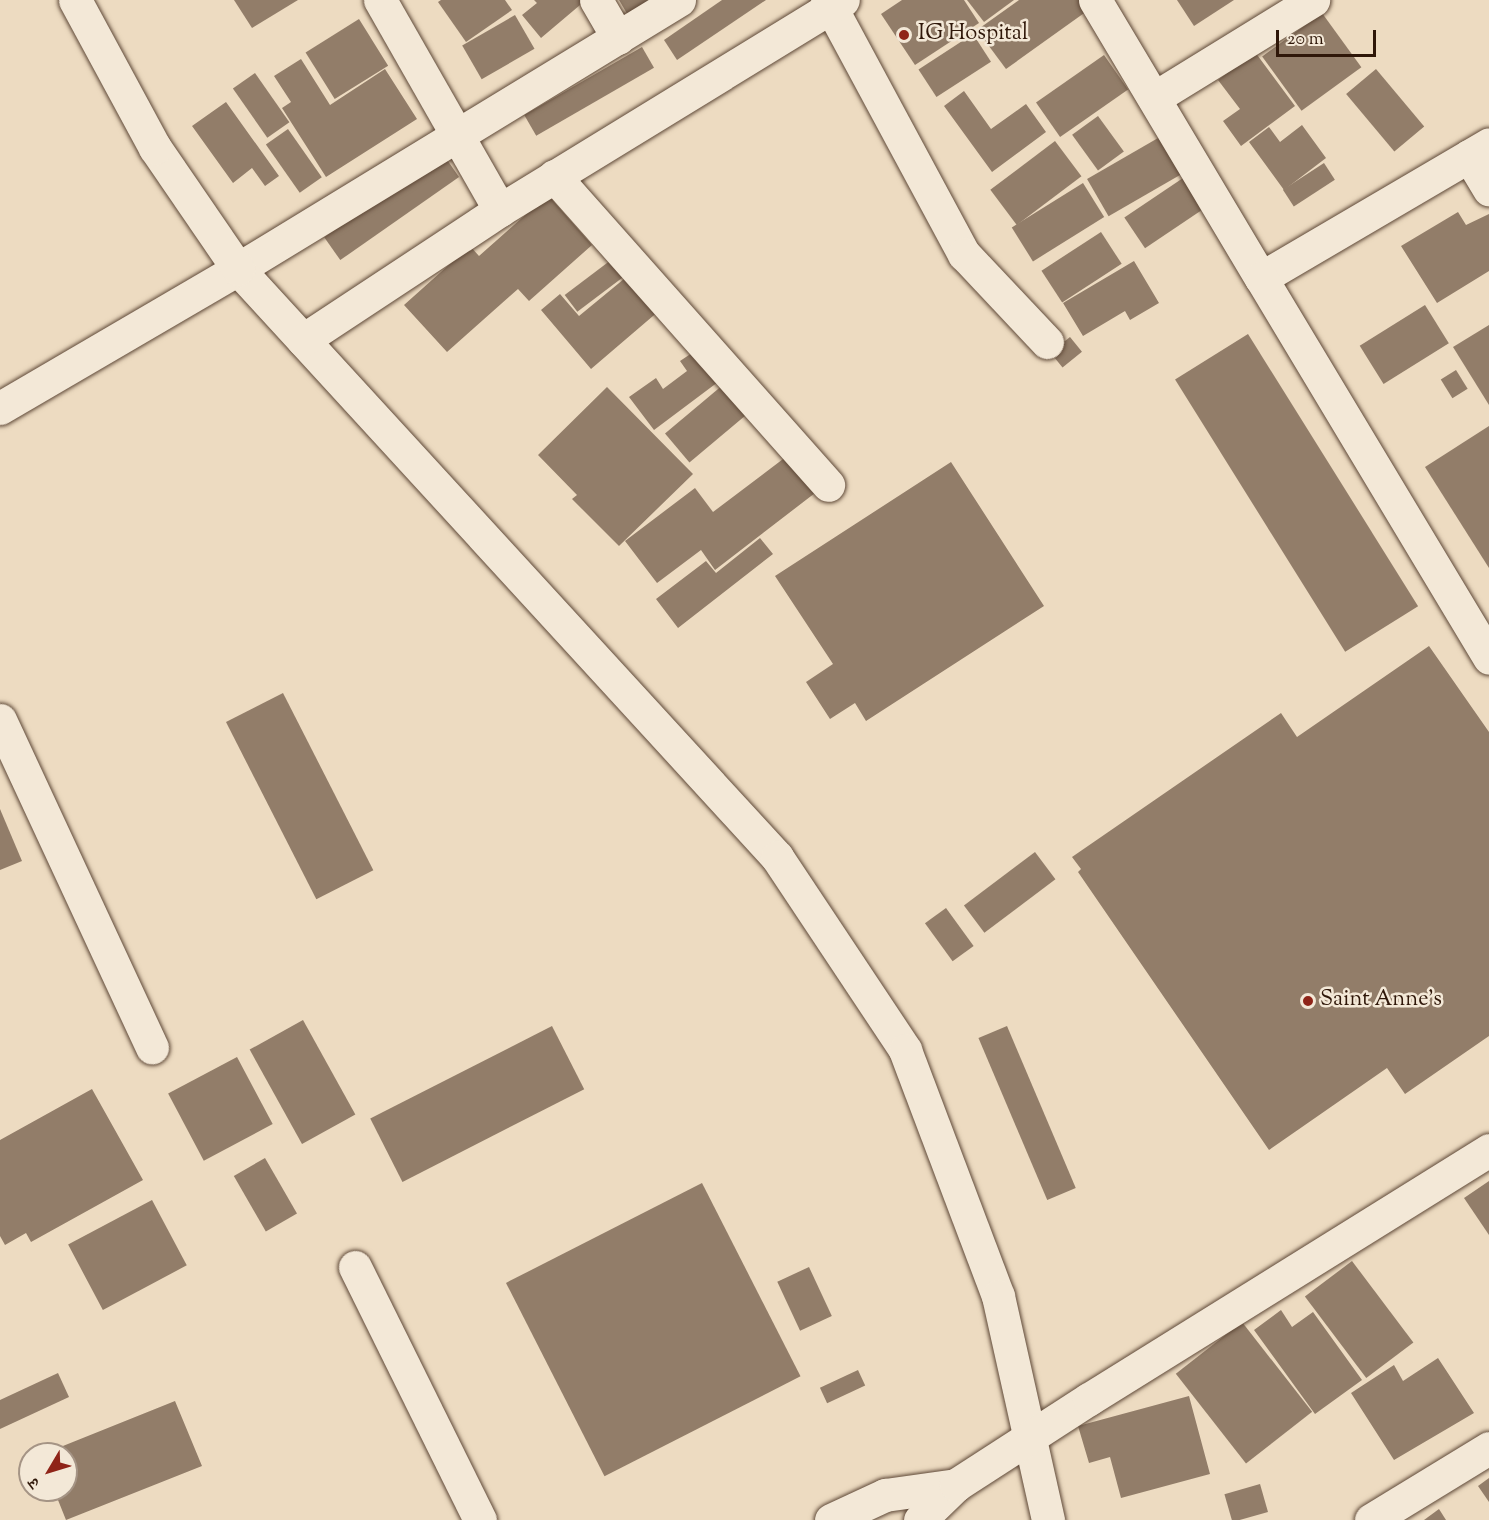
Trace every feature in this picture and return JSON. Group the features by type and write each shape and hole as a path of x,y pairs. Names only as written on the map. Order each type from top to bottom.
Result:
{"street":[{"path":"75,0 155,148 238,269 777,857 899,1041 998,1296 1048,1520"},
{"path":"380,0 500,210"},
{"path":"596,0 618,38"},
{"path":"0,408 238,269 679,0"},
{"path":"1095,0 1489,658"},
{"path":"1154,98 1313,0"},
{"path":"303,340 500,210 834,2 964,254 1047,342"},
{"path":"1261,279 1479,150 1489,189"},
{"path":"554,176 828,485"},
{"path":"0,720 152,1047"},
{"path":"920,1520 956,1485 1489,1150"},
{"path":"355,1268 480,1520"},
{"path":"1371,1520 1489,1448"},
{"path":"831,1520 891,1508 956,1485"}],"building":[{"path":"234,0 298,0 252,28"},
{"path":"441,0 505,0 512,10 466,42 438,2"},
{"path":"534,0 586,0 541,38 522,15 537,3"},
{"path":"619,0 658,0 629,17"},
{"path":"722,0 766,0 677,60 664,40"},
{"path":"902,0 964,0 979,23 915,65 881,14"},
{"path":"967,0 1014,0 984,22"},
{"path":"1019,0 1079,0 1087,11 1006,69 977,30"},
{"path":"1177,0 1234,0 1194,26"},
{"path":"1322,13 1361,67 1302,111 1262,56"},
{"path":"515,15 534,49 482,79 462,46"},
{"path":"359,19 388,66 335,99 306,52"},
{"path":"973,34 991,62 936,97 918,69"},
{"path":"642,47 654,68 536,136 524,115"},
{"path":"1255,52 1295,106 1241,146 1223,121 1240,109 1218,80"},
{"path":"1104,55 1128,89 1060,137 1036,103"},
{"path":"301,59 330,105 385,69 417,119 326,177 282,108 291,102 274,76"},
{"path":"1376,69 1424,126 1394,152 1346,94"},
{"path":"255,73 289,122 267,138 233,88"},
{"path":"964,91 991,129 1026,104 1046,132 992,172 944,106"},
{"path":"226,102 279,176 265,186 252,168 233,183 192,126"},
{"path":"1098,116 1124,152 1098,170 1072,135"},
{"path":"1302,125 1326,158 1284,190 1249,142 1269,127 1280,142"},
{"path":"288,129 322,177 300,193 266,144"},
{"path":"1165,134 1186,171 1109,216 1087,179"},
{"path":"1055,141 1081,176 1017,225 990,190"},
{"path":"443,154 459,177 340,260 324,237"},
{"path":"1324,163 1335,180 1294,206 1283,190"},
{"path":"1189,174 1210,205 1145,248 1124,218"},
{"path":"1083,183 1104,217 1033,261 1012,228"},
{"path":"548,195 592,245 529,301 518,289 447,352 404,305 470,246 479,256"},
{"path":"1458,212 1466,225 1489,214 1489,271 1437,303 1401,246"},
{"path":"1101,232 1122,264 1062,303 1041,271"},
{"path":"611,260 624,277 577,312 565,295"},
{"path":"1134,261 1159,303 1130,320 1125,311 1083,336 1063,303"},
{"path":"630,274 660,310 591,369 541,310 560,294 579,316"},
{"path":"1425,305 1449,343 1384,384 1360,346"},
{"path":"1489,325 1489,405 1453,347"},
{"path":"1248,334 1418,606 1345,652 1175,380"},
{"path":"1070,337 1082,352 1063,367 1051,353"},
{"path":"695,351 718,382 654,430 629,397 656,378 663,389 687,371 680,361"},
{"path":"1456,370 1468,389 1452,398 1441,380"},
{"path":"724,384 748,413 689,463 665,433"},
{"path":"607,387 693,474 619,546 572,499 577,495 538,455"},
{"path":"1489,426 1489,568 1425,467"},
{"path":"787,456 815,493 715,570 701,550 657,583 625,541 695,488 713,512"},
{"path":"951,462 1044,606 866,721 855,703 830,719 806,682 833,664 775,576"},
{"path":"760,538 773,554 678,628 656,599 706,561 716,573"},
{"name":"Saint Anne's","path":"1429,646 1489,732 1489,1036 1405,1094 1387,1068 1269,1150 1078,872 1081,869 1072,857 1281,713 1297,737"},
{"path":"283,693 373,870 316,899 226,722"},
{"path":"0,809 22,861 0,870"},
{"path":"1035,852 1055,879 984,933 964,906"},
{"path":"946,908 974,946 953,961 925,923"},
{"path":"303,1020 355,1114 302,1144 250,1050"},
{"path":"552,1026 584,1089 402,1182 370,1119"},
{"path":"1007,1026 1076,1188 1047,1200 978,1038"},
{"path":"237,1057 273,1124 204,1161 168,1094"},
{"path":"92,1089 143,1180 31,1242 26,1233 5,1245 0,1236 0,1140"},
{"path":"265,1158 297,1213 266,1231 234,1176"},
{"path":"1489,1181 1489,1235 1464,1198"},
{"path":"702,1183 801,1376 604,1476 506,1283"},
{"path":"152,1200 187,1265 103,1310 68,1245"},
{"path":"1352,1261 1413,1342 1366,1378 1305,1297"},
{"path":"809,1267 832,1316 800,1331 777,1282"},
{"path":"1281,1310 1292,1327 1313,1312 1362,1380 1315,1414 1254,1330"},
{"path":"1242,1322 1312,1412 1246,1464 1176,1374"},
{"path":"1438,1358 1474,1413 1394,1460 1351,1393 1394,1365 1403,1381"},
{"path":"858,1370 865,1385 827,1403 820,1388"},
{"path":"58,1373 69,1397 0,1429 0,1400"},
{"path":"1189,1396 1210,1474 1121,1498 1110,1457 1089,1463 1078,1426"},
{"path":"175,1401 202,1466 66,1520 59,1502 78,1502 78,1442 73,1442"},
{"path":"1489,1478 1489,1502 1478,1486"},
{"path":"1260,1484 1268,1512 1232,1520 1224,1494"},
{"path":"1439,1509 1446,1520 1424,1520"}],"place":[{"name":"IG Hospital","path":"904,35"},
{"name":"Saint Anne's","path":"1308,1001"}]}
